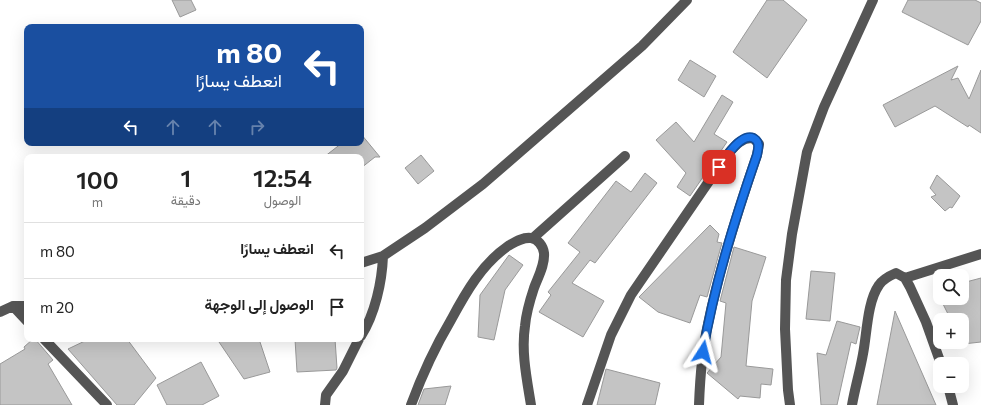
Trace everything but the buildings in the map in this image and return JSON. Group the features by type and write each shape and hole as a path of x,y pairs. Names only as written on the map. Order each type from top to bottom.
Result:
{"street":[{"path":"364,262 383,256 425,228 483,184 637,51 687,0"},
{"path":"790,405 785,329 786,280 792,234 807,152 824,107 873,0"},
{"path":"587,405 611,335 631,295 727,155 736,144 744,139 753,138 758,144 757,155 734,223 708,324 700,378 699,405"},
{"path":"533,238 625,156"},
{"path":"411,405 421,378 437,345 465,294 484,268 501,251 524,238 533,238 540,244 544,252 543,263 532,295 524,327 525,357 531,405"},
{"path":"905,278 981,254"},
{"path":"364,331 379,288 382,274 383,256"},
{"path":"852,405 874,296 883,280 889,276 896,273 905,278 926,322 938,357"},
{"path":"13,306 24,318"},
{"path":"0,312 13,306 24,306"},
{"path":"47,342 107,405"},
{"path":"325,405 326,395 343,371 358,342"},
{"path":"950,393 953,405"}],"route":[{"path":"703,352 708,324 734,223 757,155 758,144 756,140 748,137 736,144 719,167"}]}
